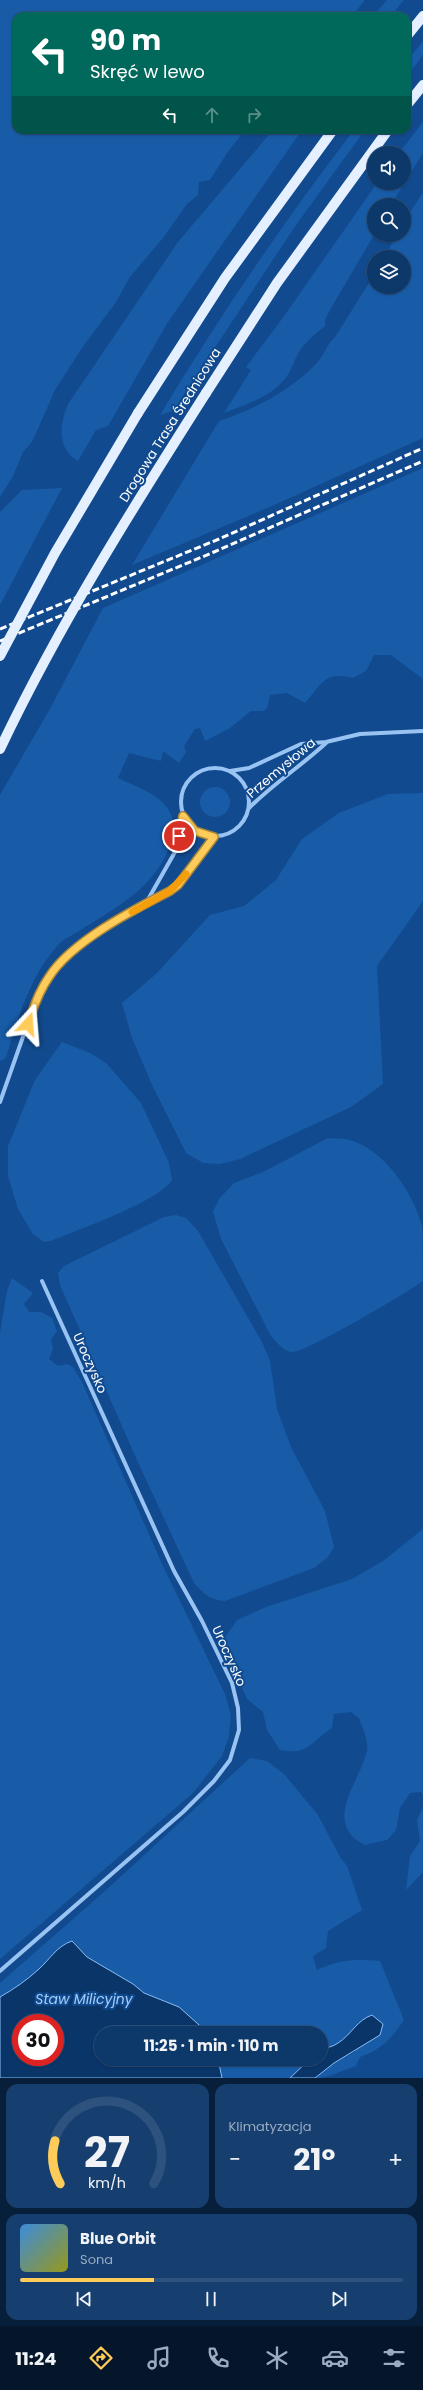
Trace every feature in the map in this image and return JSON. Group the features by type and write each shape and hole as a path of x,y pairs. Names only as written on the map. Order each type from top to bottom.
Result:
{"main road":[{"path":"411,31 423,16"},
{"path":"411,100 423,86"},
{"path":"0,656 55,553 138,413 226,278 331,134"},
{"name":"Drogowa Trasa Średnicowa","path":"0,749 22,704 117,533 276,283 385,134"}],"street":[{"name":"Przemysłowa","path":"230,771 249,768 301,744 326,742 360,734 423,731"},
{"name":"Przemysłowa","path":"249,808 276,782 307,760 326,742"},
{"path":"146,903 175,852 183,816 181,795 190,778 208,768 219,767 230,771 239,777 246,786 249,808 244,820 236,829 226,835 214,837 195,831 183,816"},
{"path":"0,1102 37,997 49,976 76,948 146,903 178,885 214,837"},
{"name":"Uroczysko","path":"0,1971 182,1812 214,1781 230,1760 239,1730 238,1708 232,1683 202,1621 174,1570 42,1281"}],"shaded area":[{"path":"0,0 365,0 355,12 12,12 12,134 242,134 227,153 210,180 199,182 198,195 187,204 163,238 130,277 116,302 82,348 55,390 32,442 23,452 13,476 0,497"},
{"path":"387,0 404,0 394,12 376,12"},
{"path":"423,41 423,55 411,71 411,56"},
{"path":"423,122 423,153 411,172 411,146 404,146"},
{"path":"270,134 299,134 168,322 108,426 96,430 78,461 71,456 63,443 62,427 68,404 178,242"},
{"path":"351,134 362,134 296,225 173,411 160,415 205,342 277,234"},
{"path":"372,190 400,190 395,198 367,198 367,242 370,242 331,308 325,320 325,326 301,349 285,379 265,396 224,413 251,370 246,367 282,319"},
{"path":"423,192 423,438 272,506 132,565 219,421 232,417 270,399 293,384 314,366 335,337 367,286 367,294 411,294 411,250 388,250 392,242 411,242 411,211"},
{"path":"423,468 423,679 391,655 374,655 366,671 353,678 336,676 324,681 305,703 287,693 270,695 267,708 263,711 251,711 230,728 205,741 200,728 195,729 184,746 186,752 179,763 163,751 161,761 129,753 118,778 140,788 160,800 167,807 172,817 173,828 171,842 165,857 146,883 135,893 110,912 60,943 47,958 32,985 20,1013 6,1058 0,1061 0,795 51,707 103,608"},
{"path":"62,488 0,605 0,512 22,490"},
{"path":"215,787 226,791 230,802 226,813 215,817 204,813 200,802 204,791"},
{"path":"423,793 423,901 377,966 383,1084 351,1107 240,1159 220,1164 203,1163 186,1153 153,1087 132,1038 122,1003 156,974 210,915 244,906 276,880 302,839 339,813 388,794"},
{"path":"62,1042 90,1053 106,1063 141,1103 169,1163 172,1180 152,1197 135,1206 79,1230 51,1241 44,1242 33,1234 18,1209 8,1176 8,1146 35,1080"},
{"path":"328,1138 346,1139 360,1144 372,1151 384,1161 404,1186 412,1199 422,1226 423,1281 337,1332 302,1349 289,1352 280,1346 271,1336 221,1239 213,1212 219,1199 234,1183 263,1172"},
{"path":"176,1215 186,1218 198,1231 262,1342 270,1361 277,1409 291,1447 325,1511 334,1547 328,1557 314,1568 225,1601 208,1596 194,1583 136,1458 60,1285 58,1273 64,1266 164,1217"},
{"path":"12,1278 33,1293 24,1304 29,1312 41,1312 52,1318 57,1331 51,1340 53,1349 49,1359 58,1366 67,1364 73,1367 82,1382 162,1564 225,1694 231,1715 229,1736 222,1756 193,1793 0,1959 0,1333 7,1291"},
{"path":"423,1529 423,1795 421,1792 410,1793 400,1808 396,1830 387,1840 365,1845 352,1836 346,1825 344,1814 347,1801 367,1751 366,1739 359,1718 351,1712 334,1714 332,1728 309,1746 297,1751 280,1750 267,1730 263,1712 247,1699 226,1653 224,1639 237,1620 266,1607 352,1579 383,1561"},
{"path":"250,1758 267,1761 284,1774 318,1815 340,1857 347,1866 362,1910 328,1931 326,1948 313,1956 317,1970 333,1964 348,1961 380,1961 404,2020 385,2043 374,2051 360,2057 356,2066 331,2075 315,2078 334,2063 355,2052 350,2033 337,2045 328,2047 328,2026 200,2026 179,2007 144,1993 133,1984 86,1957 72,1941 58,1949 25,1981 0,1997 0,1983 105,1891"},
{"path":"423,1807 423,1872 406,1890 410,1856 420,1841 417,1820"},
{"path":"219,2066 303,2066 290,2078 222,2078"}],"water":[{"name":"Staw Milicyjny","path":"72,1941 87,1957 133,1984 144,1993 179,2007 200,2026 94,2026 94,2066 219,2066 222,2078 0,2078 0,1997 30,1977 62,1946"},
{"path":"372,2015 383,2024 380,2035 334,2063 315,2078 290,2078 303,2066 328,2066 328,2048 343,2040 362,2020"}],"railway":[{"path":"0,629 219,539 423,448"},
{"path":"0,641 214,552 423,461"}],"slow traffic":[{"path":"132,912 170,891 178,885 186,874"}],"route":[{"path":"28,1024 37,997 49,976 61,961 76,948 146,903 170,891 178,885 196,858 214,837 195,831 183,816 179,836"}]}
